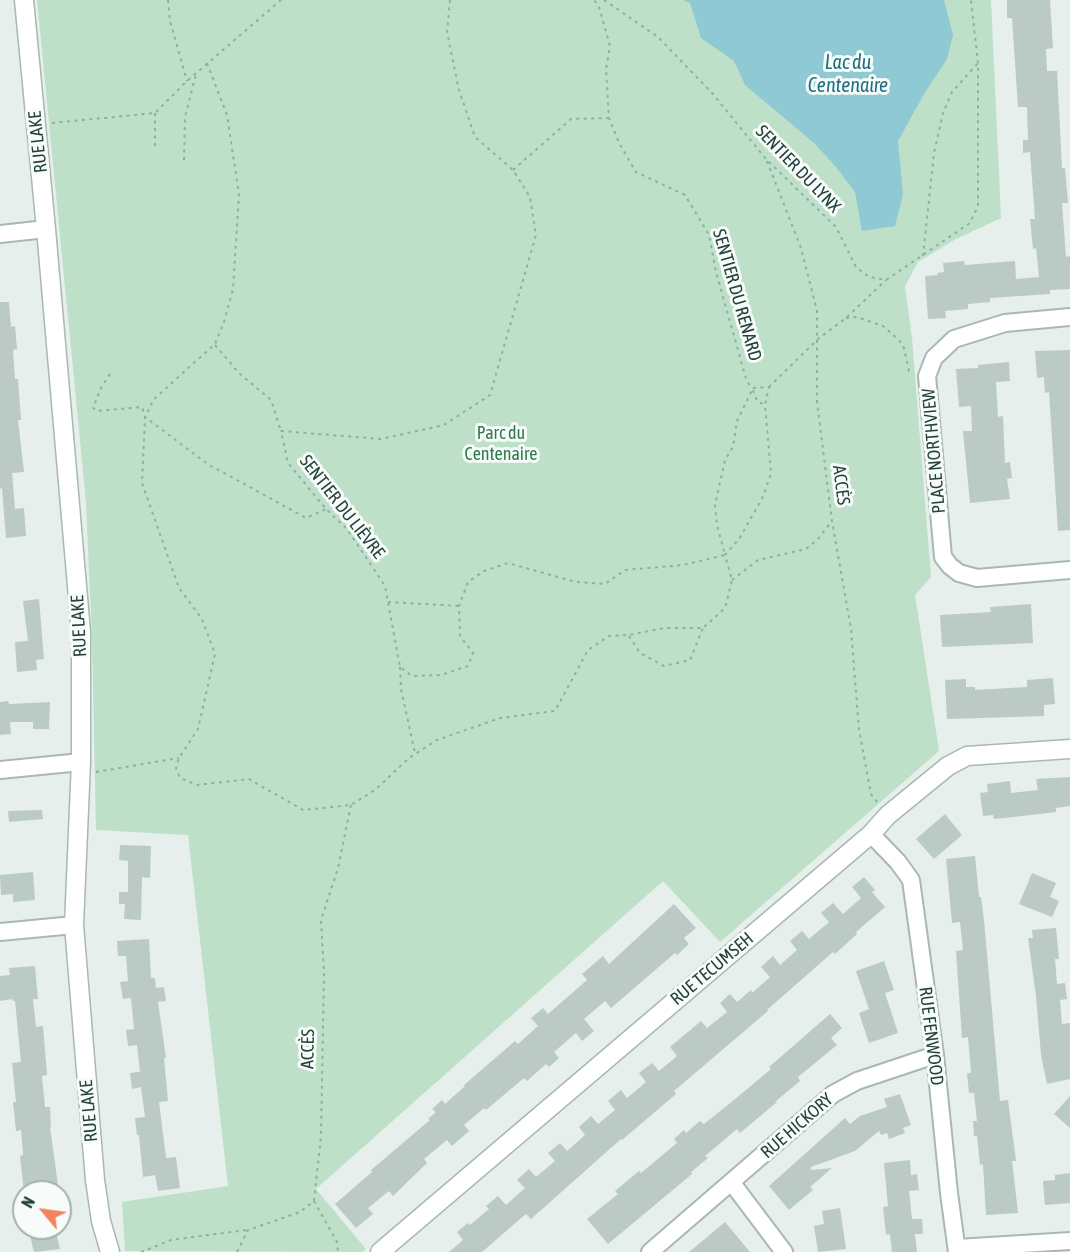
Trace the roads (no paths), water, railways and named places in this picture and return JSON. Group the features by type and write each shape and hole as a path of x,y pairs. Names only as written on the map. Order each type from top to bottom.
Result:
{"street":[{"name":"RUE LAKE","path":"24,0 81,632 81,768 74,925 95,1180 101,1221 110,1252"},
{"path":"0,234 46,229"},
{"name":"PLACE NORTHVIEW","path":"1070,317 1005,323 954,339 934,358 927,376 944,557 950,566 959,573 977,578 1070,570"},
{"name":"RUE TECUMSEH","path":"380,1252 948,766 967,756 1070,748"},
{"path":"0,770 81,768"},
{"name":"RUE FENWOOD","path":"871,834 898,862 911,880 935,1055 957,1250"},
{"path":"0,932 74,925"},
{"name":"RUE HICKORY","path":"650,1252 833,1094 857,1081 935,1055"},
{"path":"732,1183 784,1252"},
{"path":"957,1250 1070,1241"}],"water":[{"name":"Lac du Centenaire","path":"683,0 944,0 953,35 947,59 898,141 903,194 895,226 862,231 855,192 836,167 814,143 745,85 734,61 701,38 690,3"}],"park label":[{"name":"Parc du Centenaire","path":"501,443"}]}
